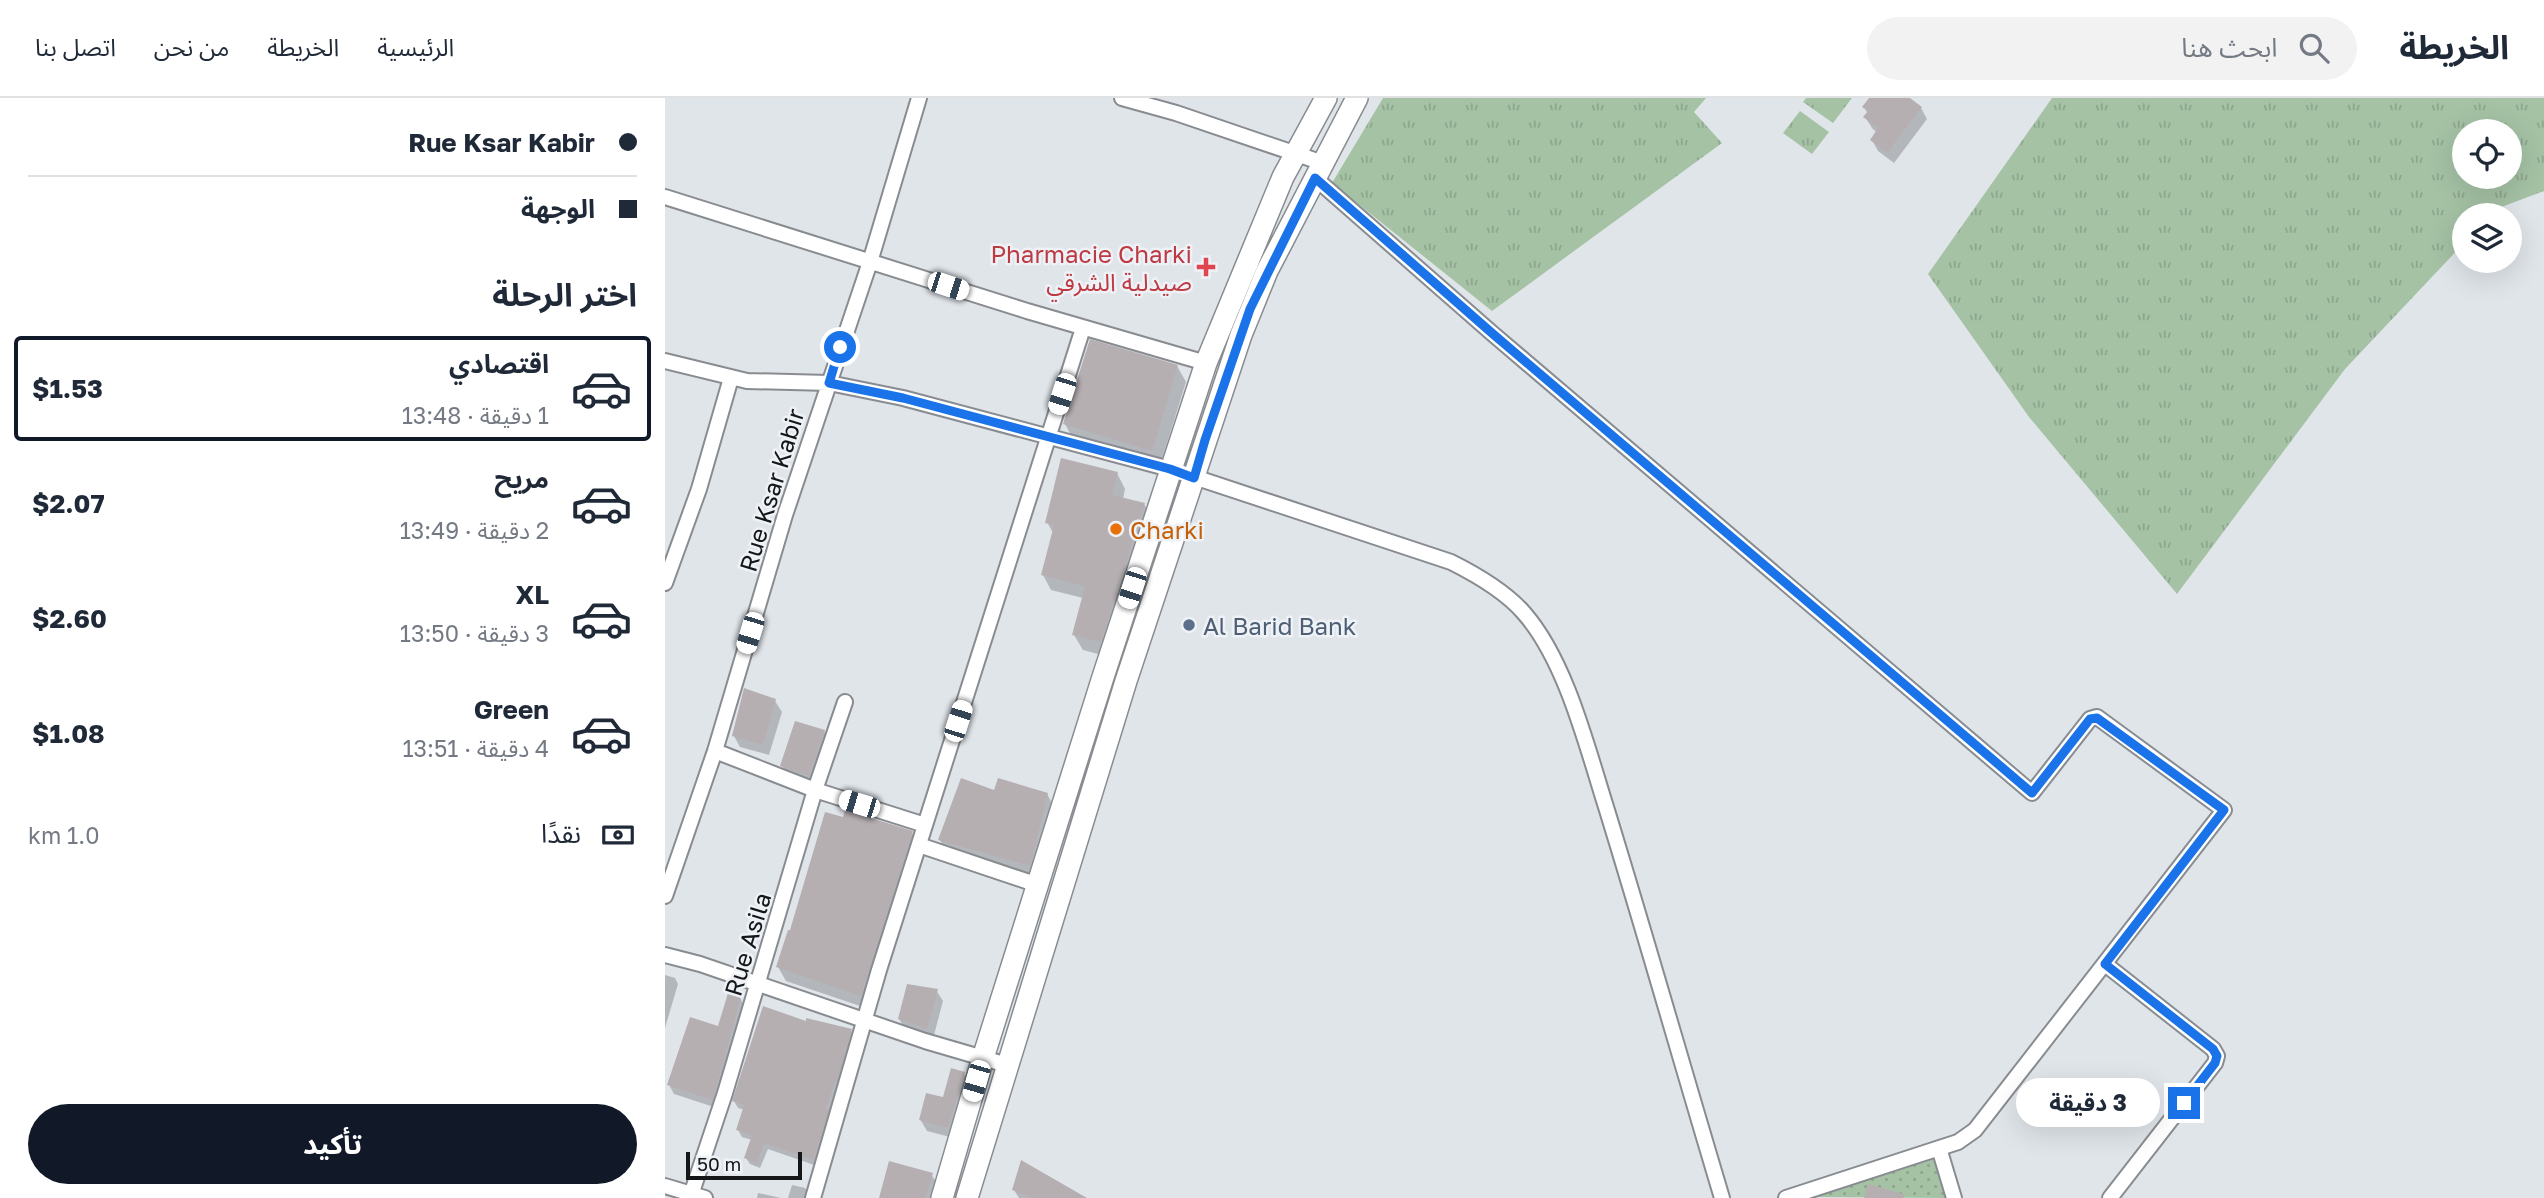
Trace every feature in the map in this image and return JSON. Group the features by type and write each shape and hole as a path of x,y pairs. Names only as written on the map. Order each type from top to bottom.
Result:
{"street":[{"name":"Rue Ksar Kabir","path":"665,896 715,751 785,515 870,261 919,98"},
{"path":"1122,98 1297,153 1493,334 2032,793 2090,719 2097,718 2224,810 1975,1130 1958,1142 1786,1198"},
{"path":"1176,113 1181,98"},
{"path":"941,1198 1038,884 1206,363 1283,177 1326,98"},
{"path":"967,1198 1126,681 1250,309 1357,98"},
{"path":"665,197 1083,328 1206,363"},
{"path":"813,1198 879,970 1083,328"},
{"path":"665,361 731,378 771,383 829,383 903,398 1170,469 1451,562 1491,585 1525,613 1555,662 1577,717 1722,1198"},
{"path":"665,583 699,489 731,378"},
{"name":"Rue Asila","path":"695,1197 815,790 845,702"},
{"path":"715,751 815,790 925,825"},
{"path":"919,845 1038,884"},
{"path":"665,955 700,964 1007,1065"},
{"path":"2105,964 2213,1049 2217,1056 2215,1063 2110,1198"},
{"path":"1939,1148 1954,1198"},
{"path":"665,1185 695,1197"}],"green space":[{"path":"1383,98 1706,98 1694,112 1722,143 1492,311 1332,183"},
{"path":"1806,98 1852,98 1833,123 1803,102"},
{"path":"2052,98 2544,98 2544,191 2512,203 2452,203 2452,256 2345,369 2177,594 2029,417 1928,274"},
{"path":"1800,111 1829,132 1812,154 1783,133"},
{"path":"1936,1158 1949,1198 1807,1197"}],"building":[{"path":"1869,98 1910,98 1922,107 1887,153 1870,140 1878,128 1863,117 1868,111 1862,107"},
{"path":"1090,339 1178,365 1152,451 1063,424"},
{"path":"1061,458 1118,472 1112,495 1145,503 1101,642 1072,635 1085,586 1041,575 1054,525 1045,523"},
{"path":"744,688 776,699 763,745 732,736"},
{"path":"795,721 825,730 809,776 780,766"},
{"path":"961,778 994,790 998,778 1048,793 1030,866 938,840"},
{"path":"845,810 913,831 861,996 776,967 790,930 825,812 843,817"},
{"path":"907,984 938,989 927,1029 898,1019"},
{"path":"728,993 741,997 713,1100 667,1085 690,1017 718,1026"},
{"path":"763,1006 806,1021 806,1018 852,1029 837,1082 826,1109 829,1110 814,1160 764,1143 757,1163 744,1158 752,1135 736,1130 744,1105 732,1101"},
{"path":"951,1068 965,1072 948,1128 919,1120 926,1093 943,1097"},
{"path":"1021,1160 1087,1198 1031,1198 1012,1190"},
{"path":"889,1161 933,1173 925,1198 879,1198"},
{"path":"1868,1184 1904,1194 1904,1198 1864,1198"}],"place":[{"name":"Pharmacie Charki صيدلية الشرقي","path":"1206,267"},
{"name":"Charki","path":"1116,529"},
{"name":"Al Barid Bank","path":"1189,625"}],"route":[{"path":"840,347 829,383 903,398 1170,469 1194,478 1250,309 1315,178 1493,334 2032,793 2090,719 2097,718 2224,810 2105,964 2213,1049 2217,1056 2215,1063 2184,1103"}]}
